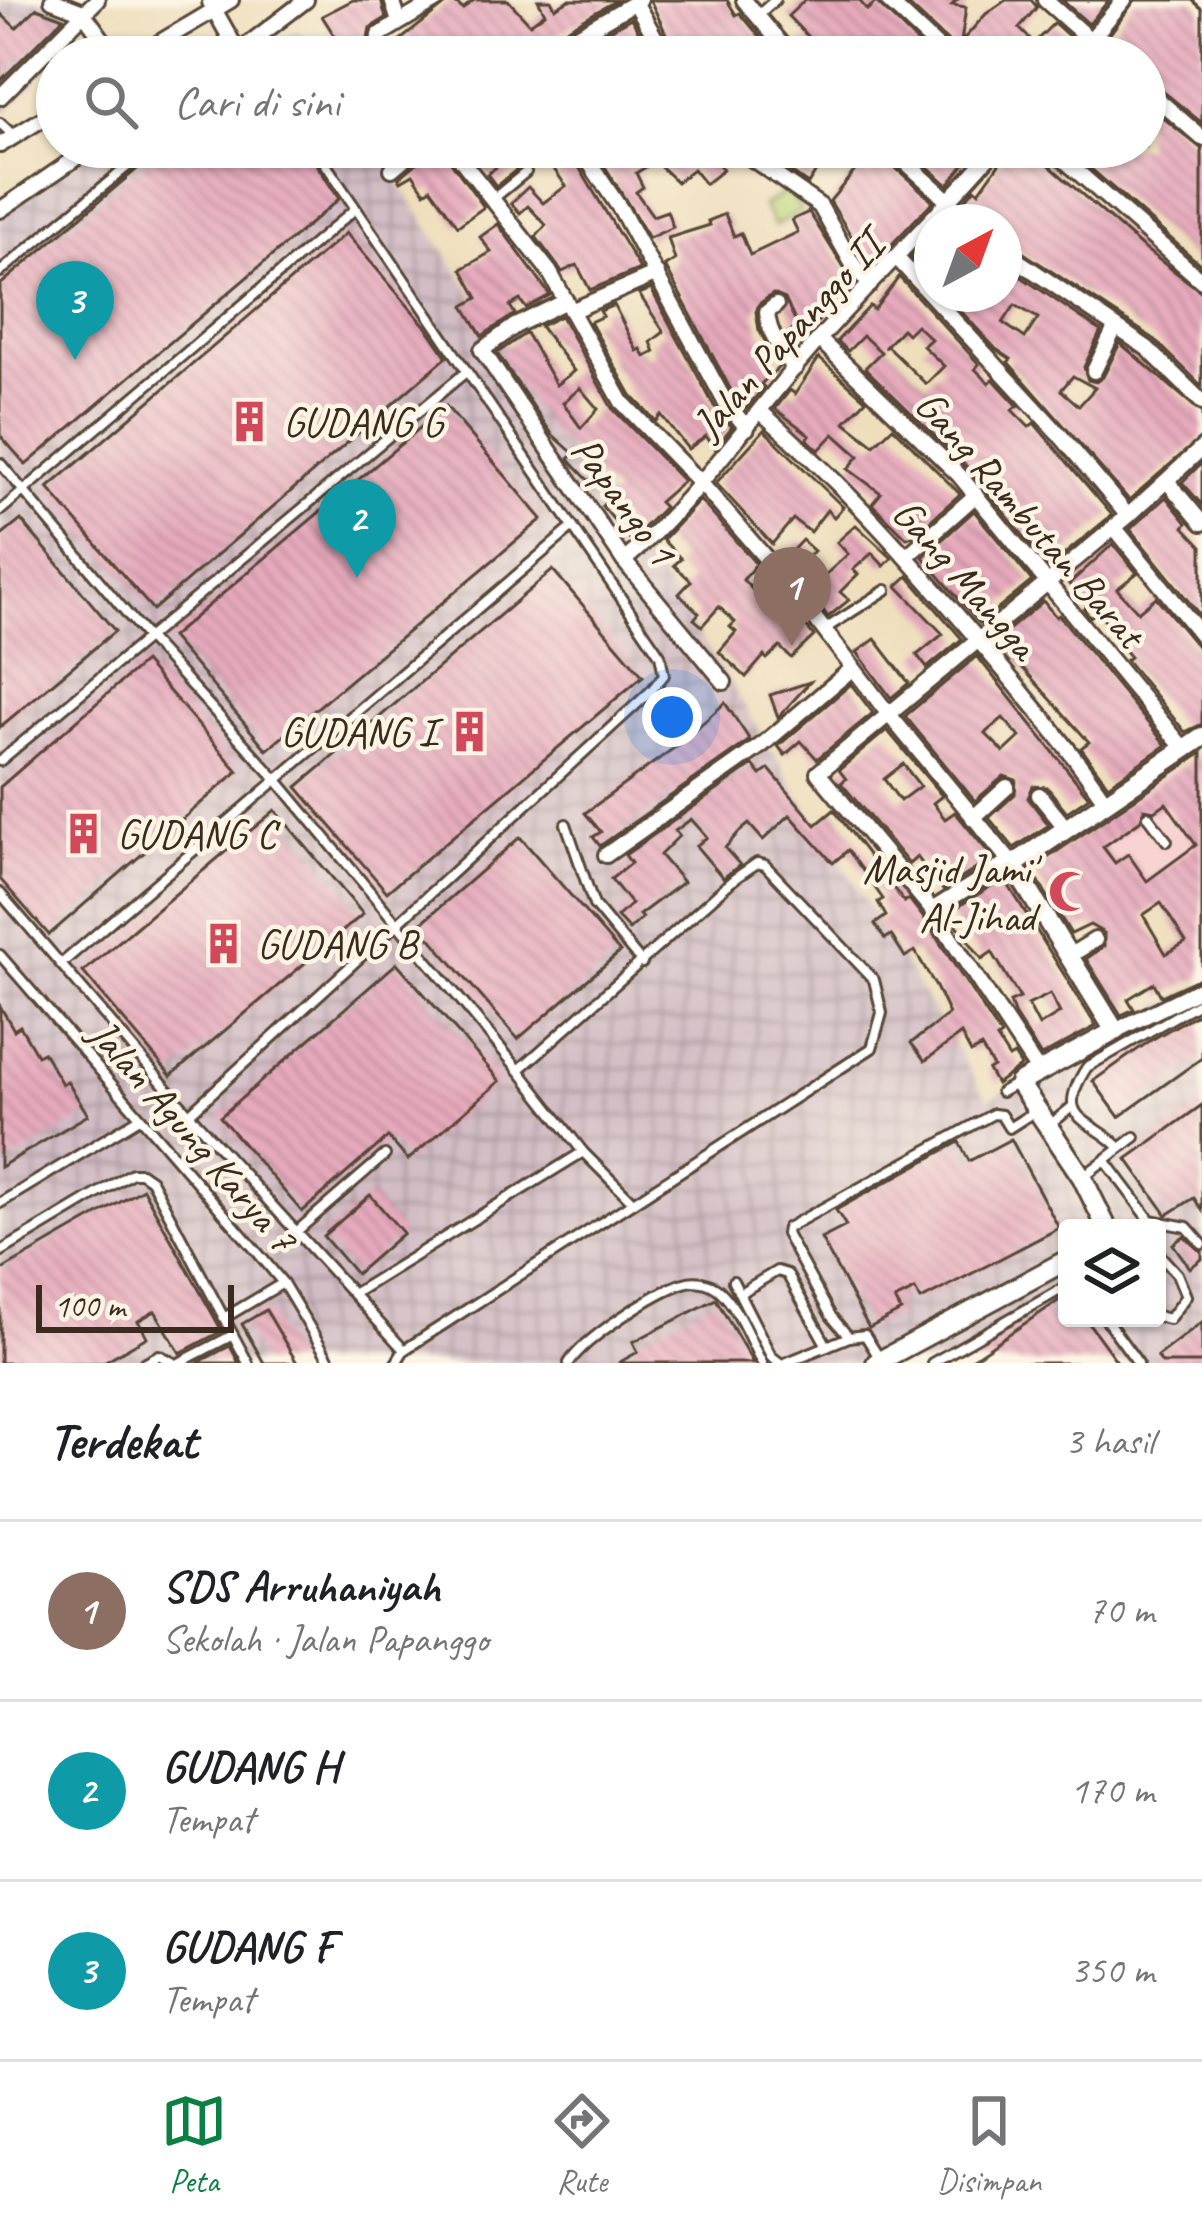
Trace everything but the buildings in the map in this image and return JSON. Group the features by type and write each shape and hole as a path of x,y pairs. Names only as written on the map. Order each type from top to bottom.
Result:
{"street":[{"path":"52,0 88,18 100,36"},
{"path":"68,36 88,18 97,0"},
{"path":"165,36 212,4 231,0"},
{"path":"259,36 306,0"},
{"path":"392,0 399,22"},
{"path":"382,36 436,0"},
{"path":"744,0 774,36"},
{"path":"887,0 926,36"},
{"path":"1045,0 1085,36"},
{"path":"1095,36 1124,0"},
{"path":"571,36 615,5 637,1 656,36"},
{"path":"212,4 227,36"},
{"path":"1,97 36,65"},
{"path":"1166,106 1202,138"},
{"path":"0,146 36,123"},
{"path":"0,210 61,168"},
{"path":"468,168 526,239 622,402 826,629 887,712 1011,863 1115,1031"},
{"path":"594,168 724,400 747,428"},
{"path":"765,168 820,206 870,285"},
{"path":"912,168 950,202"},
{"name":"Jalan Papanggo II","path":"623,561 747,428 819,339 979,168"},
{"path":"1073,168 1202,281"},
{"path":"898,258 1128,516"},
{"path":"1022,263 1147,348 1202,402"},
{"path":"569,306 657,274"},
{"path":"776,305 766,316 795,368"},
{"name":"Papango 1","path":"569,306 515,326 482,350 623,561 724,682"},
{"path":"1094,371 1115,328"},
{"name":"Gang Rambutan Barat","path":"819,339 976,495 1184,749"},
{"name":"Gang Mangga","path":"761,412 823,467 908,555 1059,737 1106,802"},
{"path":"1038,1071 932,910 818,775 887,712 1128,516 1202,448"},
{"path":"1167,481 1202,524"},
{"path":"908,555 976,495"},
{"path":"1114,527 1202,636"},
{"path":"606,855 762,745 853,668"},
{"path":"932,910 1106,802 1132,792 1202,737"},
{"path":"973,818 1007,788"},
{"path":"1039,795 1066,828"},
{"path":"1069,956 1095,940"},
{"path":"1106,1219 1042,1118 1010,1088 1202,988"},
{"path":"878,1362 1058,1266"}],"lane":[{"path":"757,16 775,0"},
{"path":"0,122 14,136"},
{"path":"0,272 126,168"},
{"path":"189,1114 664,675 660,655 328,168"},
{"path":"494,199 526,172"},
{"path":"0,511 356,208"},
{"path":"0,760 466,372"},
{"path":"0,463 146,636 277,779 583,1152 633,1202"},
{"path":"61,964 573,527"},
{"path":"826,629 886,590"},
{"path":"1148,815 1167,842"},
{"path":"566,824 594,905 642,963"},
{"path":"396,1363 404,1350 872,1048 882,1012 874,980 765,865 749,867 519,1070"},
{"path":"0,892 189,1114 404,1350"},
{"name":"Jalan Agung Karya 7","path":"0,955 283,1283 331,1363"},
{"path":"1120,1148 1083,1123 1073,1106 1077,1083 1087,1067 1202,1001"},
{"path":"850,1336 831,1316 787,1228 992,1114 1001,1115 1009,1128 1073,1106"},
{"path":"0,1203 138,1119"},
{"path":"1082,1177 1135,1137"},
{"path":"353,1294 583,1152"},
{"path":"296,1232 385,1154"},
{"path":"1105,1160 1150,1220 1187,1227 1202,1244"},
{"path":"0,1252 132,1173 141,1173 151,1180 248,1363"},
{"path":"1166,1262 1186,1296 1166,1318"},
{"path":"740,1293 782,1271 827,1346"},
{"path":"733,1280 772,1356 782,1363 850,1336 865,1335 878,1362"},
{"path":"569,1363 584,1343 685,1282 706,1282 720,1291 762,1363"},
{"path":"224,1318 283,1283"},
{"path":"932,1363 1058,1291"},
{"path":"1112,1327 1138,1363"},
{"path":"144,1363 159,1354 177,1363 233,1335"}],"shaded area":[{"path":"0,0 94,0 68,36 36,36 36,80 0,116"},
{"path":"56,168 389,168 730,683 988,1100 1202,984 1202,1363 0,1363 0,200"},
{"path":"1174,767 1202,809 1202,870 1164,904 1124,928 1069,840"}],"green space":[{"path":"789,190 801,211 775,226 763,206"}],"place":[{"name":"GUDANG F","path":"75,360"},
{"name":"GUDANG G","path":"249,421"},
{"name":"GUDANG H","path":"357,578"},
{"name":"SDS Arruhaniyah","path":"792,646"},
{"name":"GUDANG I","path":"470,731"},
{"name":"GUDANG C","path":"83,833"},
{"name":"Masjid Jami' Al-Jihad","path":"1069,892"},
{"name":"GUDANG B","path":"223,943"}]}
